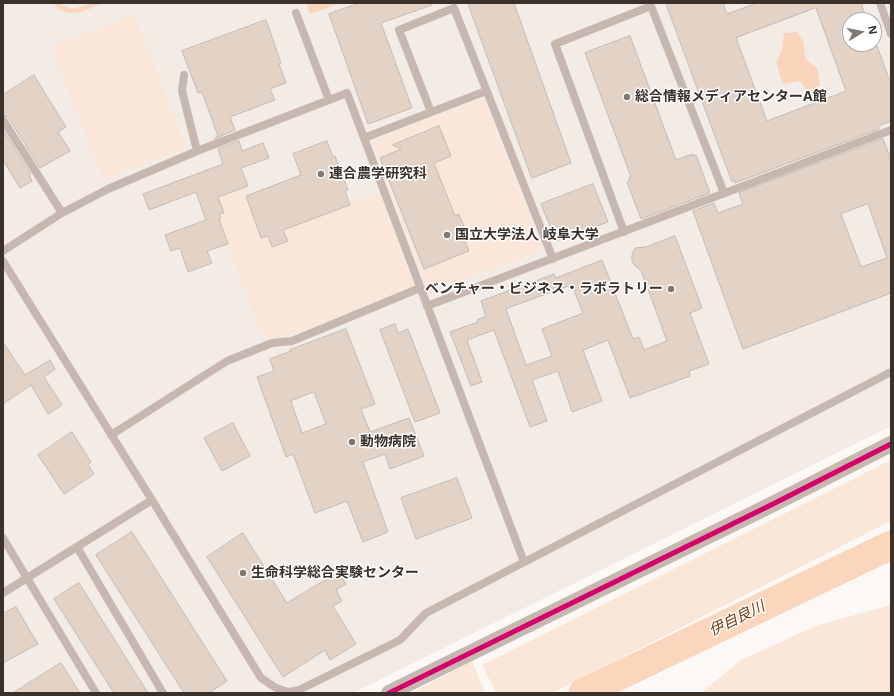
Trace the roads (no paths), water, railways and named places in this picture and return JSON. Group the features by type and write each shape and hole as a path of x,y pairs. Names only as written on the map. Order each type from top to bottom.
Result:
{"street":[{"path":"389,693 766,508 891,444"}],"lane":[{"path":"880,3 891,34"},
{"path":"624,232 555,44 651,6 724,194"},
{"path":"432,112 399,30 454,8 553,259"},
{"path":"296,13 329,100"},
{"path":"184,75 182,91 197,151"},
{"path":"364,138 486,91"},
{"path":"3,251 62,213 108,189 197,151 347,94 524,562"},
{"path":"3,120 62,213"},
{"path":"427,306 891,130"},
{"path":"3,261 261,678 276,688 289,692 299,690 314,683 400,640 426,612 891,372"},
{"path":"111,435 227,361 272,344 292,341 420,288"},
{"path":"3,593 152,500"},
{"path":"3,538 96,693"},
{"path":"77,547 163,693"}],"waterway":[{"path":"56,3 66,10 71,11 97,3"},
{"name":"伊自良川","path":"583,693 891,545"}],"place":[{"name":"総合情報メディアセンターA館","path":"627,97"},
{"name":"連合農学研究科","path":"321,174"},
{"name":"国立大学法人 岐阜大学","path":"447,235"},
{"name":"ベンチャー・ビジネス・ラボラトリー","path":"671,289"},
{"name":"動物病院","path":"352,442"},
{"name":"生命科学総合実験センター","path":"243,573"}]}
